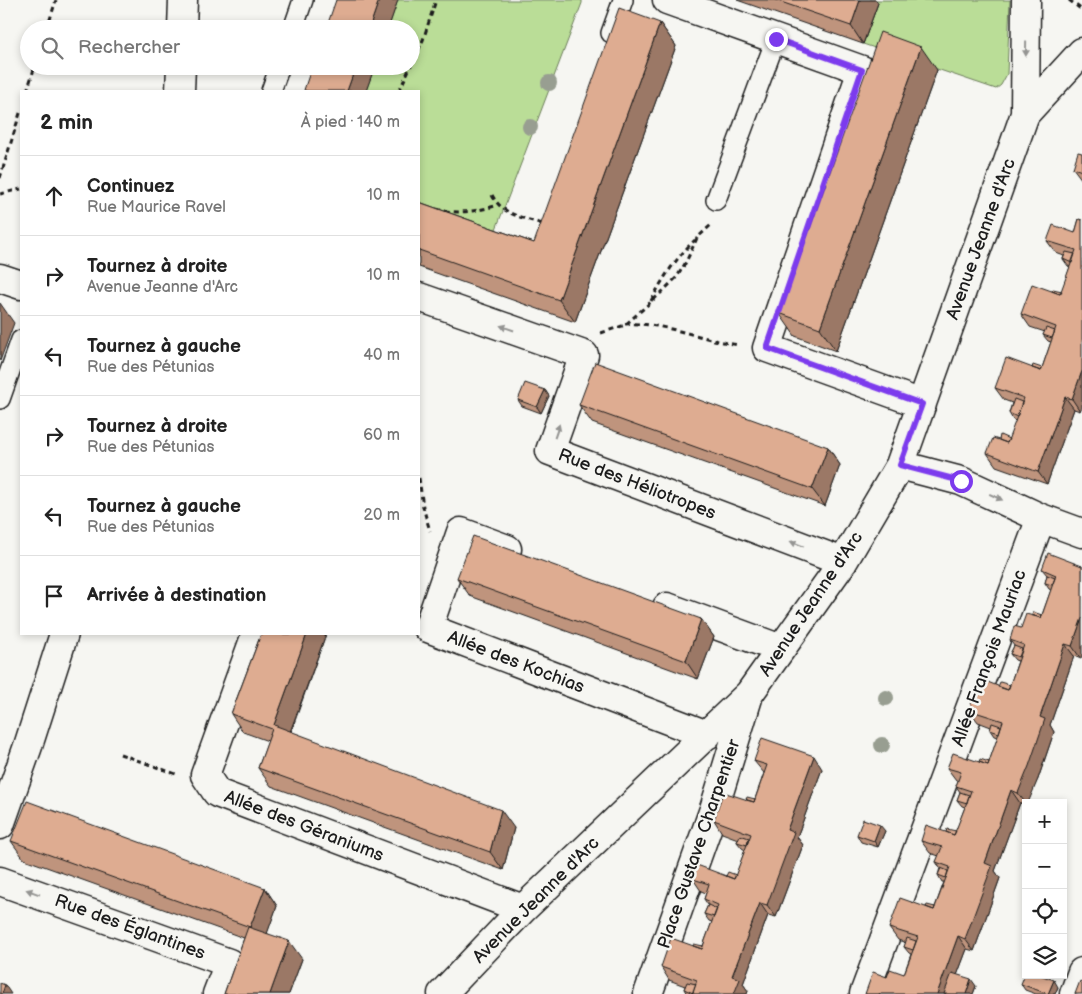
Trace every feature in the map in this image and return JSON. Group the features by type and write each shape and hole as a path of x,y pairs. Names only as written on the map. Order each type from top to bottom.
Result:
{"street":[{"path":"182,20 183,0"},
{"path":"667,0 862,70 767,348 922,404"},
{"name":"Avenue Jeanne d'Arc","path":"442,994 523,909 749,694 843,562 900,465 1025,114 1026,0"},
{"name":"Avenue Jeanne d'Arc","path":"1025,114 1082,52"},
{"path":"180,90 181,75"},
{"path":"0,278 20,285"},
{"name":"Rue des Héliotropes","path":"420,297 584,355 550,451 843,562"},
{"path":"900,465 961,481 1041,518 1082,533"},
{"name":"Allée François Mauriac","path":"864,994 1041,518"},
{"name":"Allée des Kochias","path":"534,559 461,532 428,628 707,735"},
{"path":"644,599 781,649"},
{"path":"0,825 64,635"},
{"name":"Allée des Géraniums","path":"256,635 205,775 217,793 523,909"},
{"name":"Place Gustave Charpentier","path":"648,994 714,809 749,694"},
{"name":"Rue des Églantines","path":"0,881 229,963 217,994"},
{"path":"1074,994 1082,972"}],"lane":[{"path":"296,20 303,0"},
{"path":"606,47 623,0"},
{"path":"716,200 776,39"},
{"path":"271,90 277,75"},
{"path":"0,399 20,343"}],"path":[{"path":"50,20 56,0"},
{"path":"420,46 436,0"},
{"path":"1069,0 1082,10"},
{"path":"27,90 32,75"},
{"path":"399,90 407,75"},
{"path":"0,178 20,113"},
{"path":"0,194 20,189"},
{"path":"492,195 505,211 542,224"},
{"path":"649,304 669,269 681,254 719,216 720,207 716,200"},
{"path":"431,207 459,213 473,212 499,205"},
{"path":"625,324 677,277 697,238"},
{"path":"597,334 625,324 644,324 724,343 767,348"},
{"path":"120,754 212,786"}],"green space":[{"path":"398,0 582,0 490,245 420,219 420,90 366,90 372,75 420,75 420,20 391,20"},
{"path":"870,0 1010,0 1007,74 1001,85 996,89 863,44 878,3"}],"building":[{"path":"336,0 379,0 372,20 329,20"},
{"path":"775,0 860,0 851,26"},
{"path":"619,8 660,23 559,300 420,250 420,202 534,243"},
{"path":"880,32 921,47 820,328 779,313"},
{"path":"309,75 353,75 347,90 304,90"},
{"path":"1078,152 1082,153 1082,171 1073,168"},
{"path":"1079,219 1082,220 1082,371 1072,399 1065,397 1038,472 987,453 993,438 1007,443 1024,398 995,388 1006,358 1041,371 1056,327 1021,314 1032,284 1060,294 1076,250 1047,241 1053,225 1075,233"},
{"path":"1066,252 1075,254 1072,263 1063,259"},
{"path":"1053,289 1062,291 1060,294 1052,291"},
{"path":"1046,328 1055,331 1052,338 1043,335"},
{"path":"595,362 828,447 812,489 579,405"},
{"path":"1033,365 1042,368 1041,371 1032,368"},
{"path":"525,383 545,390 537,407 518,400"},
{"path":"1014,399 1022,402 1017,417 1009,413"},
{"path":"1000,435 1009,439 1007,443 999,440"},
{"path":"473,536 701,619 686,661 457,578"},
{"path":"1048,553 1082,566 1082,618 1072,646 1065,644 1040,717 1045,719 1018,793 1011,790 985,863 992,866 965,939 958,936 937,994 865,994 873,972 887,977 890,969 904,974 918,937 889,928 900,898 934,910 950,867 936,862 942,847 921,841 926,825 954,835 971,791 956,786 961,772 947,768 953,753 988,765 1003,721 969,710 980,679 1008,690 1024,645 1010,640 1014,626 1021,628 1026,614 1041,618 1056,575 1042,569"},
{"path":"1047,575 1055,578 1052,585 1045,583"},
{"path":"1033,612 1042,615 1041,618 1032,615"},
{"path":"261,635 307,635 274,725 501,810 490,852 258,768 272,729 231,714"},
{"path":"1014,646 1022,649 1019,657 1010,654"},
{"path":"1000,682 1010,685 1008,690 998,687"},
{"path":"992,723 1001,726 999,733 990,730"},
{"path":"762,738 814,756 787,830 794,832 767,905 760,903 732,976 740,979 734,994 692,994 697,980 661,967 671,938 702,949 718,905 704,899 709,884 693,879 697,865 734,879 751,834 714,820 723,792 754,802 767,765 754,761"},
{"path":"980,759 989,762 988,765 979,762"},
{"path":"960,792 969,795 967,803 957,800"},
{"path":"747,797 755,799 754,802 746,800"},
{"path":"27,801 265,888 250,927 11,841"},
{"path":"863,819 880,825 874,841 857,835"},
{"path":"947,829 956,831 954,835 946,832"},
{"path":"740,835 749,838 747,845 737,842"},
{"path":"941,868 948,871 946,878 938,875"},
{"path":"728,872 736,875 734,879 726,876"},
{"path":"708,905 717,909 714,917 704,914"},
{"path":"927,905 935,907 934,910 926,907"},
{"path":"248,927 289,941 270,994 224,994"},
{"path":"907,938 916,941 913,950 904,947"},
{"path":"694,944 703,946 702,949 693,946"},
{"path":"952,973 971,979 966,994 944,994"},
{"path":"1023,979 1054,980 1048,994 1021,984"},
{"path":"1080,981 1082,982 1082,994 1075,994"},
{"path":"687,982 696,984 693,993 684,989"},
{"path":"0,983 5,985 2,994 0,994"}],"route":[{"path":"776,39 862,70 767,348 922,404 900,465 961,481"}]}
